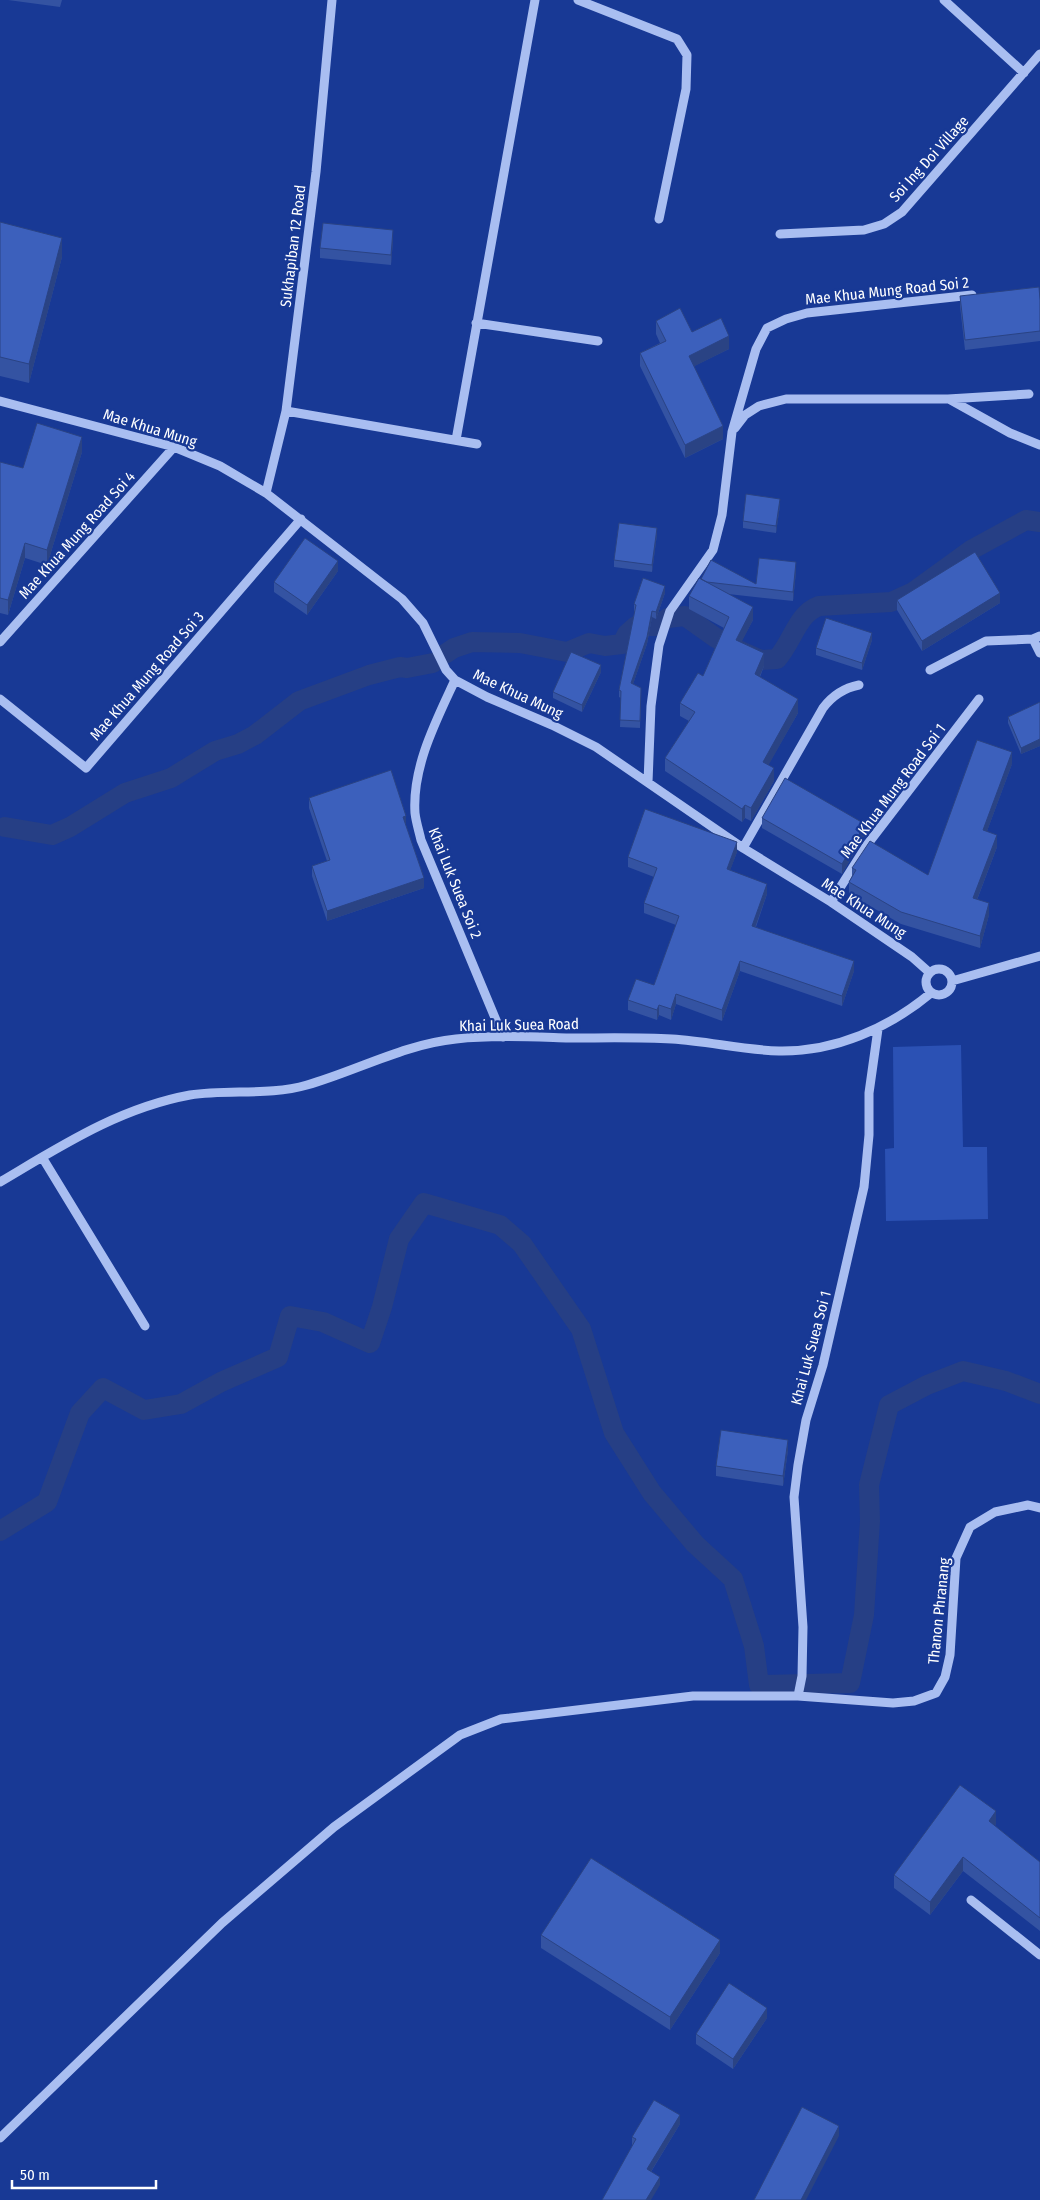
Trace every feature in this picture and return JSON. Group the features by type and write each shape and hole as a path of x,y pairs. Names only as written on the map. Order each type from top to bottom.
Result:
{"street":[{"name":"Sukhapiban 12 Road","path":"266,493 286,411 316,172 332,0"},
{"path":"456,440 536,0"},
{"path":"578,0 677,39 688,55 686,89 660,219"},
{"path":"944,0 1024,72"},
{"name":"Soi Ing Doi Village","path":"780,234 864,230 884,224 902,212 1040,54"},
{"name":"Mae Khua Mung Road Soi 2","path":"648,782 651,706 659,645 670,611 713,550 722,515 732,432 756,349 767,328 786,319 807,313 982,294"},
{"path":"476,323 598,341"},
{"path":"732,432 745,415 759,406 786,399 948,399 1029,394"},
{"path":"948,399 1010,433 1040,445"},
{"name":"Mae Khua Mung","path":"0,401 174,446 220,466 266,493 301,518 402,599 423,623 446,670 455,680 487,697 552,725 596,747 743,848 832,902 912,957 930,974"},
{"path":"286,411 477,444"},
{"name":"Mae Khua Mung Road Soi 4","path":"0,642 174,446"},
{"name":"Mae Khua Mung Road Soi 3","path":"0,699 86,768 301,518"},
{"path":"930,670 986,641 1037,637 1040,652"},
{"name":"Khai Luk Suea Soi 2","path":"455,680 422,758 416,787 415,814 420,840 503,1036"},
{"path":"743,848 823,708 829,700 839,693 859,684"},
{"name":"Mae Khua Mung Road Soi 1","path":"832,902 867,845 979,699"},
{"path":"952,981 1040,956"},
{"path":"936,970 945,971 952,981 951,988 940,996 931,993 926,985 930,974 936,970"},
{"name":"Khai Luk Suea Road","path":"0,1182 88,1130 131,1111 191,1095 286,1090 307,1085 415,1048 455,1039 503,1036 672,1039 779,1051 834,1044 878,1029 910,1010 931,993"},
{"name":"Khai Luk Suea Soi 1","path":"798,1696 802,1676 803,1627 794,1497 806,1420 823,1365 864,1187 869,1135 869,1093 878,1029"},
{"path":"42,1157 145,1326"},
{"name":"Thanon Phranang","path":"798,1696 893,1703 914,1701 936,1693 945,1677 950,1655 956,1558 970,1527 995,1512 1028,1505 1040,1508"},
{"path":"0,2138 222,1923 334,1827 460,1734 501,1719 693,1696 798,1696"},
{"path":"971,1900 1040,1955"}],"shaded area":[{"path":"961,1045 963,1147 987,1147 988,1219 886,1221 885,1149 894,1148 893,1047"}],"building":[{"path":"0,222 62,238 29,364 0,357"},
{"path":"323,223 393,230 391,255 320,248"},
{"path":"1039,287 1040,331 965,340 960,296"},
{"path":"680,308 692,332 721,318 729,336 689,356 723,426 685,445 640,353 666,341 656,321"},
{"path":"37,423 82,437 47,550 25,543 8,600 0,598 0,462 23,468"},
{"path":"746,494 780,499 776,526 743,521"},
{"path":"619,523 657,528 652,565 614,560"},
{"path":"305,538 338,561 307,605 274,582"},
{"path":"975,552 1000,593 922,641 897,600"},
{"path":"759,558 796,562 793,592 707,582 701,579 711,560 756,584"},
{"path":"643,578 665,586 656,612 652,611 647,637 631,683 641,688 640,721 620,720 621,691 619,690 636,605 634,604"},
{"path":"699,578 753,607 736,640 764,653 755,674 798,699 763,762 774,768 751,808 745,805 742,809 665,758 695,712 680,703 698,673 703,676 729,617 689,596"},
{"path":"826,618 872,633 862,663 816,648"},
{"path":"571,652 601,665 582,705 553,692"},
{"path":"1040,702 1040,739 1021,748 1008,717"},
{"path":"977,740 1012,752 983,830 997,835 973,898 989,903 980,936 901,912 849,882 856,870 852,868 870,841 928,875"},
{"path":"391,770 406,816 403,817 424,878 327,911 312,866 330,860 309,798"},
{"path":"785,778 865,824 842,864 762,818"},
{"path":"645,809 737,842 727,869 767,884 752,926 854,961 842,996 740,961 722,1010 676,994 671,1009 659,1005 657,1010 628,1000 636,979 654,985 679,916 644,903 657,868 628,857"},
{"path":"721,1430 788,1440 783,1476 716,1466"},
{"path":"960,1785 996,1811 989,1821 1040,1862 1040,1918 963,1857 930,1902 894,1875"},
{"path":"591,1858 720,1940 670,2017 541,1935"},
{"path":"729,1983 767,2008 733,2059 696,2034"},
{"path":"654,2100 680,2115 647,2169 660,2177 646,2200 602,2200 636,2139 632,2137"},
{"path":"802,2107 839,2126 801,2200 754,2200"}],"waterway":[{"path":"445,654 454,648 472,642 520,643 567,652 589,643 605,646 622,644 627,634 636,626 656,626 668,618 685,616 716,638 736,649 761,660 777,659 805,615 819,606 891,602 913,592 971,550 1026,520 1040,522"},
{"path":"5,827 52,835 70,827 125,793 171,778 215,751 238,744 255,735 299,701 369,675 400,667 407,668 433,663"},
{"path":"0,1531 47,1502 80,1413 103,1388 144,1410 181,1404 221,1382 278,1357 290,1316 323,1322 370,1343 382,1307 399,1239 424,1203 500,1225 522,1244 581,1329 614,1433 652,1493 695,1544 733,1579 754,1646 759,1685 850,1683 864,1615 870,1521 869,1485 889,1405 927,1385 963,1371 1006,1381 1040,1394"}]}
